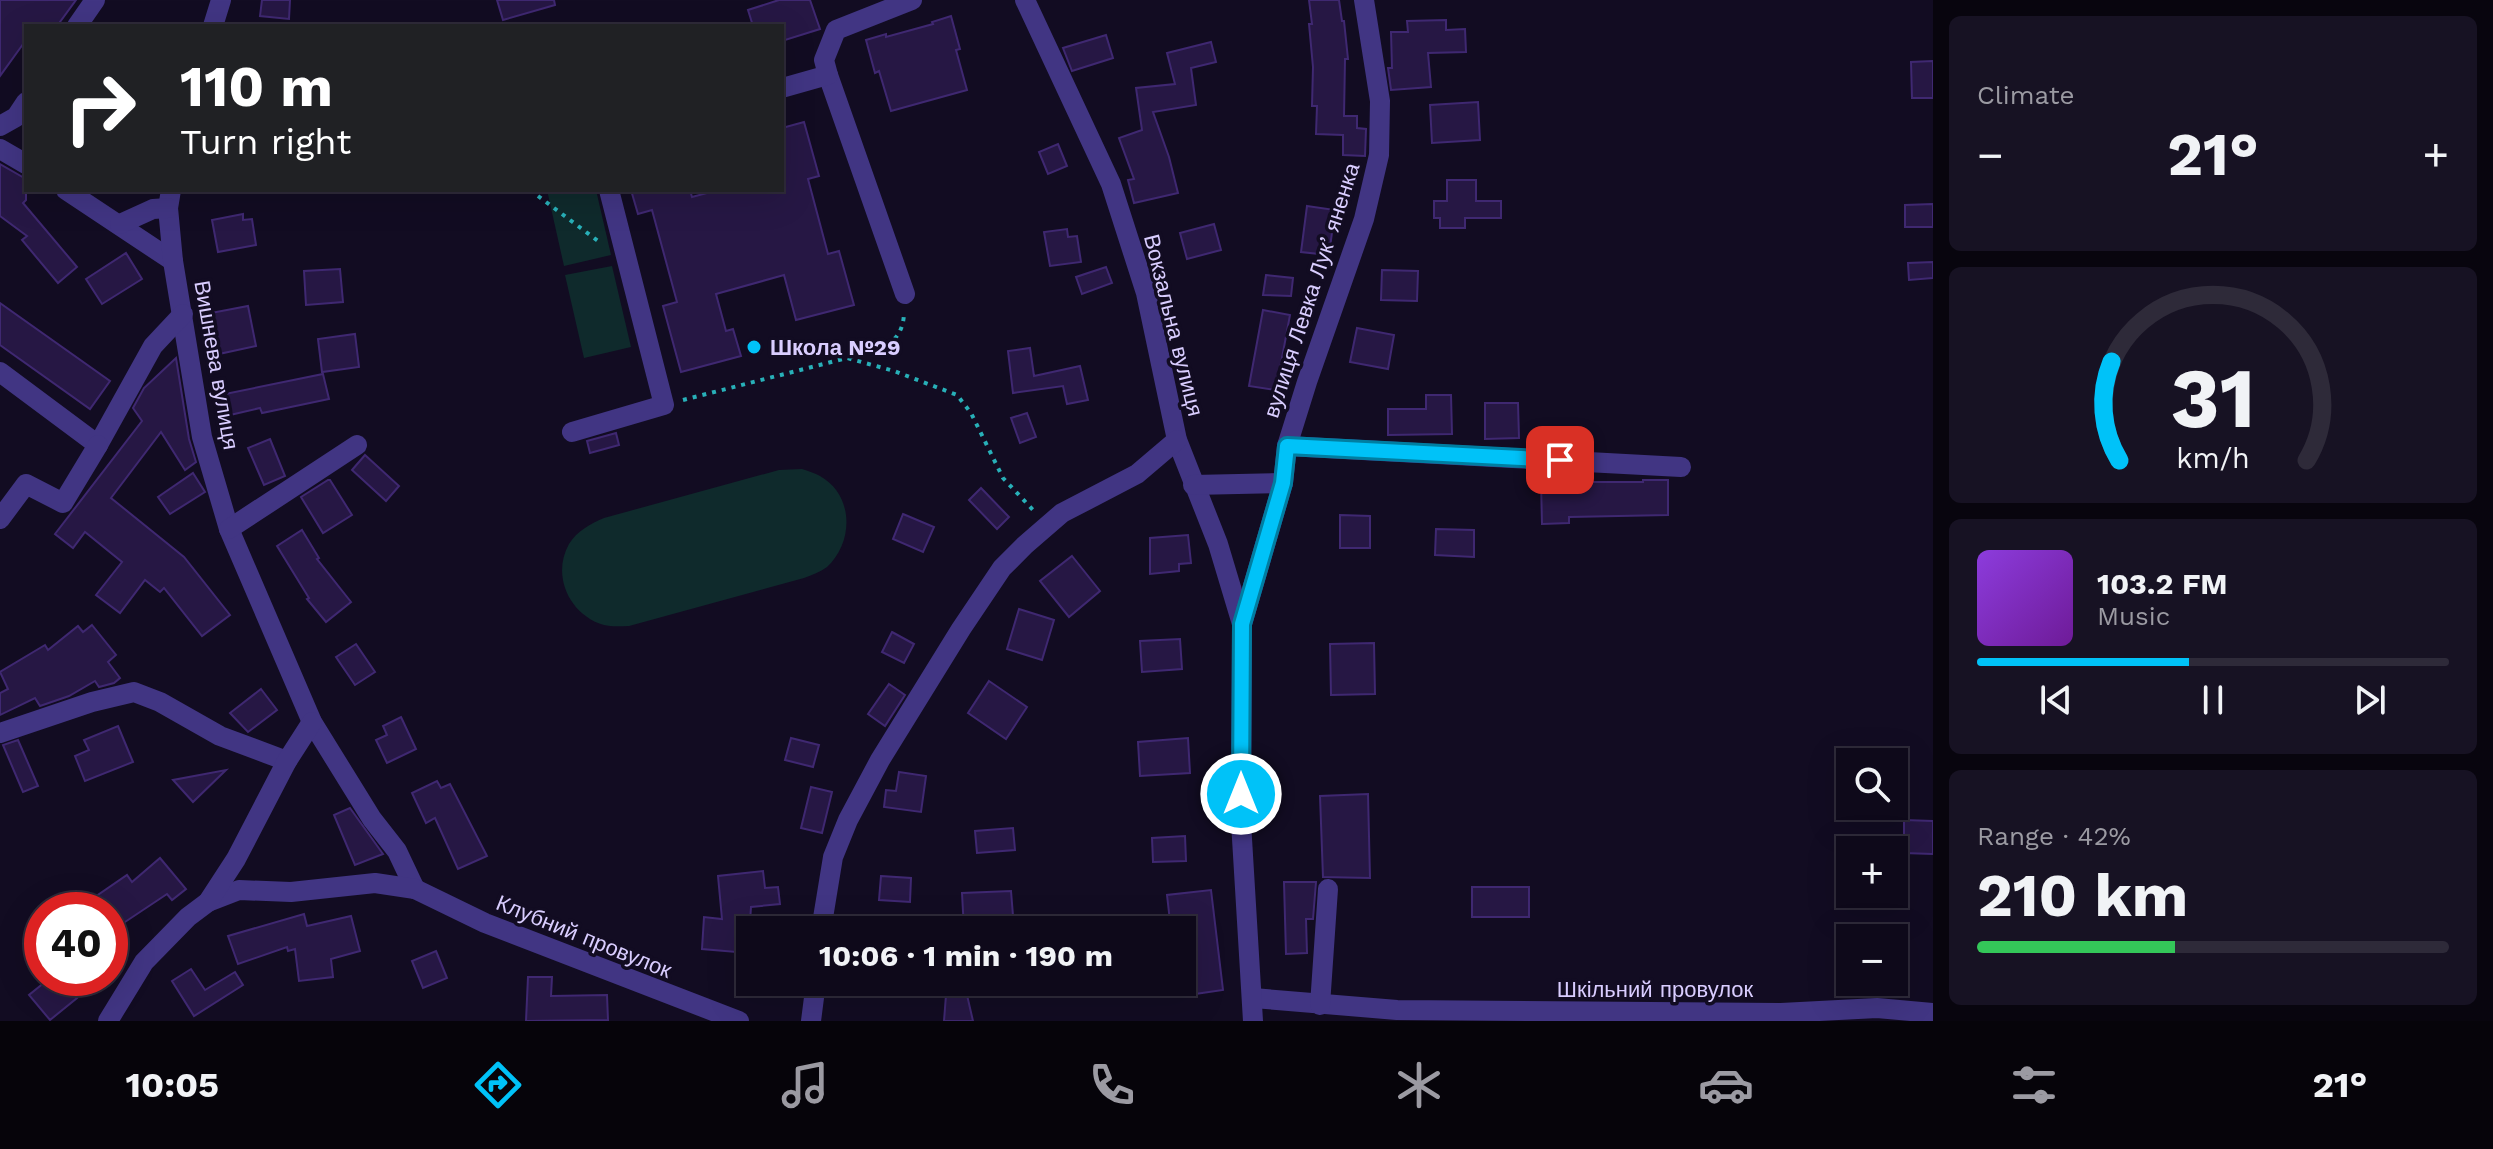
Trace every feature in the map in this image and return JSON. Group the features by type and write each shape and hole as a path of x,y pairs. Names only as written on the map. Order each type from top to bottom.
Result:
{"street":[{"path":"78,24 95,0"},
{"path":"214,24 221,0"},
{"path":"905,294 824,60 836,30 912,0"},
{"name":"Вокзальна вулиця","path":"823,916 833,857 848,820 880,760 1002,568 1062,513 1137,474 1177,440 1146,293 1111,184 1025,0"},
{"name":"вулиця Левка Лукʼяненка","path":"1253,1021 1241,822 1242,624 1283,483 1287,446 1364,219 1379,155 1380,101 1364,0"},
{"path":"784,87 828,75"},
{"path":"0,126 16,117 24,105"},
{"path":"0,149 24,163"},
{"path":"69,192 173,261"},
{"path":"572,432 664,405 610,192"},
{"path":"120,224 170,199"},
{"name":"Вишнева вулиця","path":"170,199 173,261 202,437 229,529 312,722 372,819 397,851 415,889"},
{"path":"0,519 26,484 63,503 153,346 183,314"},
{"path":"0,372 98,445"},
{"path":"1177,440 1218,544 1242,624"},
{"path":"229,529 357,445"},
{"path":"1287,446 1681,467"},
{"path":"1193,485 1283,483"},
{"path":"0,733 92,702 134,692 160,702 220,736 287,761"},
{"path":"108,1021 144,962 188,917 208,902 236,859 287,761 312,722"},
{"name":"Клубний провулок","path":"208,902 239,890 291,892 375,883 415,889 485,923 739,1021"},
{"path":"1320,1005 1328,889"},
{"path":"811,1021 814,996"},
{"name":"Шкільний провулок","path":"1253,998 1388,1015 1781,1013 1877,1008 1933,1013"}],"path":[{"path":"533,192 628,264"},
{"path":"664,405 879,352 896,340 904,321 905,294"},
{"path":"847,358 894,371 957,395 971,413 1003,478 1047,525"}],"green space":[{"path":"547,192 596,192 611,255 564,266"},
{"path":"612,266 631,347 584,358 565,275"},
{"path":"802,469 831,484 844,507 846,532 842,545 836,557 822,570 804,578 629,626 607,626 592,620 582,613 567,593 562,569 564,556 569,544 584,528 604,518 779,470"}],"building":[{"path":"0,0 76,0 58,24 24,24 24,43 0,76"},
{"path":"262,0 290,0 289,19 260,16"},
{"path":"497,0 554,0 555,5 503,20"},
{"path":"779,0 810,0 820,29 784,40 784,24 752,24 748,10"},
{"path":"1309,0 1339,0 1348,59 1345,59 1344,116 1357,116 1357,128 1366,129 1365,156 1343,155 1343,135 1316,134 1317,106 1312,106"},
{"path":"951,16 967,90 891,111 879,71 875,73 866,40 933,24"},
{"path":"1446,20 1446,30 1465,29 1466,52 1428,53 1431,87 1391,90 1388,68 1392,68 1391,32 1408,32 1407,21"},
{"path":"1106,35 1113,58 1072,71 1063,48"},
{"path":"1211,42 1216,62 1191,68 1196,105 1153,112 1178,193 1134,203 1128,180 1134,179 1119,138 1142,130 1136,88 1175,84 1167,53"},
{"path":"1933,61 1933,98 1912,98 1911,62"},
{"path":"1478,102 1480,140 1432,143 1430,105"},
{"path":"804,122 819,176 808,179 828,254 839,251 854,305 796,320 784,275 716,294 726,331 733,329 741,356 681,372 663,306 677,302 652,210 638,214 632,192 691,192 692,197 711,192 784,192 784,127"},
{"path":"1058,144 1067,166 1048,174 1039,152"},
{"path":"0,164 24,178 26,200 23,203 77,267 58,283 22,240 27,236 0,216"},
{"path":"1447,180 1476,180 1476,201 1501,201 1501,218 1465,218 1465,228 1440,228 1440,218 1434,218 1434,201 1447,201"},
{"path":"1933,204 1933,227 1905,227 1905,205"},
{"path":"1307,206 1335,210 1329,255 1301,252"},
{"path":"243,214 243,220 252,219 256,245 218,252 212,220"},
{"path":"1214,224 1221,250 1187,259 1180,233"},
{"path":"1067,229 1068,237 1077,236 1081,262 1050,266 1044,232"},
{"path":"126,253 142,279 102,304 86,279"},
{"path":"1933,262 1933,278 1909,280 1908,263"},
{"path":"1106,267 1112,283 1082,294 1076,277"},
{"path":"340,269 343,302 306,305 304,271"},
{"path":"1382,270 1418,271 1417,301 1381,300"},
{"path":"1266,275 1293,278 1291,296 1263,295"},
{"path":"0,303 110,381 90,409 0,345"},
{"path":"248,306 256,346 219,354 211,313"},
{"path":"1263,310 1290,315 1276,390 1249,386"},
{"path":"1357,328 1394,335 1388,369 1350,362"},
{"path":"355,334 359,367 322,372 318,339"},
{"path":"1030,348 1034,376 1080,366 1088,400 1067,404 1063,386 1013,393 1008,351"},
{"path":"176,358 189,439 196,462 185,470 161,432 111,498 184,557 230,615 202,636 164,588 160,592 145,580 120,613 96,595 122,562 85,532 73,548 55,534 142,421 133,408 144,388"},
{"path":"323,374 329,399 262,413 260,408 230,415 225,394"},
{"path":"1426,395 1451,395 1452,434 1388,435 1388,409 1426,409"},
{"path":"1485,403 1518,403 1519,438 1485,439"},
{"path":"1027,413 1036,437 1020,443 1011,418"},
{"path":"616,433 619,445 590,453 587,441"},
{"path":"270,439 285,476 264,485 248,448"},
{"path":"365,455 399,486 386,501 352,470"},
{"path":"193,473 205,492 170,514 158,497"},
{"path":"328,480 352,515 323,533 301,497"},
{"path":"1668,480 1668,515 1569,517 1569,523 1542,524 1541,482"},
{"path":"981,488 1009,517 997,529 969,500"},
{"path":"903,514 934,527 923,552 893,539"},
{"path":"1340,515 1370,516 1370,548 1340,548"},
{"path":"1436,529 1474,530 1474,557 1435,555"},
{"path":"302,530 317,559 351,602 326,622 307,599 277,546"},
{"path":"1188,535 1191,563 1179,564 1179,571 1150,574 1150,538"},
{"path":"1072,556 1100,591 1069,617 1040,581"},
{"path":"1019,609 1054,620 1042,660 1007,649"},
{"path":"92,625 116,655 108,662 120,678 99,687 95,681 69,696 40,706 35,698 0,715 0,693 8,689 0,672 45,645 48,650 78,626 83,632"},
{"path":"892,632 914,644 904,663 882,652"},
{"path":"1180,639 1182,669 1142,672 1140,641"},
{"path":"1374,643 1375,694 1331,695 1330,644"},
{"path":"356,644 375,672 355,685 336,657"},
{"path":"989,681 1027,707 1006,739 968,713"},
{"path":"889,684 905,695 885,726 868,714"},
{"path":"261,689 277,710 248,732 230,713"},
{"path":"401,717 416,749 387,763 376,740 387,735 383,726"},
{"path":"118,726 133,762 85,781 75,756 89,750 84,740"},
{"path":"791,738 819,745 813,767 785,760"},
{"path":"1188,738 1190,773 1140,776 1138,742"},
{"path":"18,740 38,786 23,792 3,745"},
{"path":"226,770 193,802 173,780"},
{"path":"899,772 926,776 921,812 884,807 886,790 896,791"},
{"path":"437,781 441,788 450,784 487,856 458,869 435,818 426,823 412,793"},
{"path":"811,787 832,792 822,833 801,828"},
{"path":"1368,794 1370,878 1323,877 1320,796"},
{"path":"350,808 383,854 355,865 334,815"},
{"path":"1904,820 1933,821 1933,854 1908,853 1908,836 1904,836"},
{"path":"1013,828 1015,850 977,853 975,831"},
{"path":"1185,836 1186,861 1153,862 1152,838"},
{"path":"160,858 186,889 172,900 167,894 128,920 128,892 102,892 127,875 132,882"},
{"path":"763,871 765,888 778,887 780,904 751,907 750,916 736,916 736,952 702,949 704,917 722,919 718,876"},
{"path":"881,876 911,878 910,902 879,900"},
{"path":"1284,882 1316,882 1313,919 1306,919 1307,953 1286,954"},
{"path":"1472,887 1529,887 1529,917 1472,917"},
{"path":"1211,890 1223,990 1196,994 1196,916 1169,916 1167,895"},
{"path":"1011,891 1013,916 963,916 962,893"},
{"path":"304,914 307,926 351,916 360,951 331,959 333,977 299,981 295,949 288,951 287,947 238,964 228,936"},
{"path":"436,951 447,978 423,988 412,961"},
{"path":"191,969 205,990 235,972 243,985 194,1016 172,981"},
{"path":"528,977 552,977 551,996 607,995 608,1020 526,1021"},
{"path":"30,996 75,996 77,998 50,1020"},
{"path":"946,996 967,996 973,1021 944,1021"}],"place":[{"name":"Школа №29","path":"754,347"}],"route":[{"path":"1241,794 1242,624 1283,483 1287,446 1560,460"}]}
